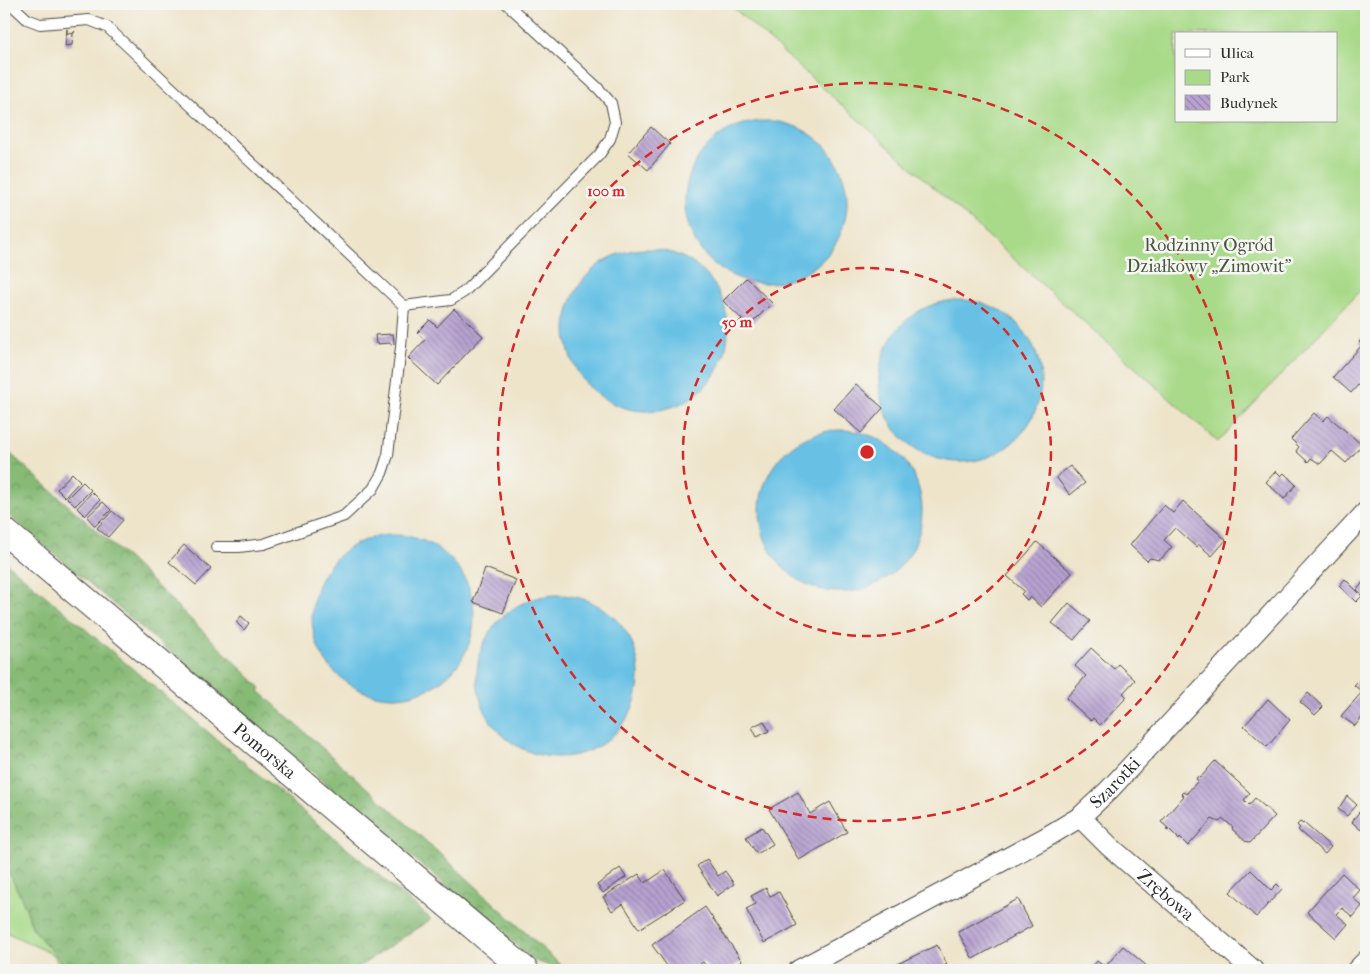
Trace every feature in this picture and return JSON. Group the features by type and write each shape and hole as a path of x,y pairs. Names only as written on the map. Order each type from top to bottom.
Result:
{"street":[{"name":"Szarotki","path":"799,970 1045,838 1080,817 1109,790 1366,512"},
{"name":"Pomorska","path":"4,531 525,970"},
{"name":"Zrębowa","path":"1080,817 1109,846 1253,970"},
{"path":"1357,970 1366,961"}],"lane":[{"path":"11,4 27,19 40,24 90,20 107,27 404,306"},
{"path":"404,306 451,300 464,292 599,155 610,138 615,122 612,103 507,4"},
{"path":"216,547 264,544 344,516 372,489 382,474 388,455 401,348 404,306"}],"green space":[{"name":"Rodzinny Ogród Działkowy „Zimowit”","path":"729,4 1366,4 1366,284 1218,442"},
{"path":"4,448 132,562 261,688 259,691 566,970 558,970 535,961 4,511"},
{"path":"4,561 431,919 354,970 66,970 32,927 26,908 4,862"},
{"path":"4,862 26,908 32,927 66,970 60,970 54,955 8,933 4,924"}],"water":[{"path":"766,121 797,127 823,145 841,171 847,202 841,233 823,259 797,277 766,283 735,277 709,259 691,233 685,202 691,171 709,145 735,127"},
{"path":"647,249 678,255 698,267 710,279 722,299 728,330 722,361 710,381 698,393 678,405 647,411 616,405 596,393 584,381 572,361 566,330 572,299 584,279 596,267 616,255"},
{"path":"960,300 991,306 1017,324 1035,350 1041,381 1035,412 1017,438 991,456 960,462 929,456 903,438 885,412 879,381 885,350 903,324 929,306"},
{"path":"841,430 872,436 892,448 904,460 916,480 922,511 916,542 904,562 892,574 872,586 841,592 810,586 790,574 778,562 766,542 760,511 766,480 778,460 790,448 810,436"},
{"path":"393,535 424,541 444,553 456,565 468,585 474,616 468,647 456,667 444,679 424,691 393,697 362,691 342,679 330,667 318,647 312,616 318,585 330,565 342,553 362,541"},
{"path":"558,595 589,601 615,619 633,645 639,676 633,707 615,733 589,751 558,757 527,751 501,733 483,707 477,676 483,645 501,619 527,601"}],"building":[{"path":"67,29 67,33 72,34 75,31 72,45 65,46"},
{"path":"651,127 670,144 648,170 628,153"},
{"path":"746,278 772,303 749,326 723,301"},
{"path":"454,309 483,336 437,385 408,358 425,340 417,333 430,320 437,327"},
{"path":"393,334 394,344 376,344 375,335"},
{"path":"1366,334 1366,380 1364,378 1351,393 1333,377 1362,345 1359,342"},
{"path":"856,384 883,408 861,433 834,409"},
{"path":"1314,413 1323,421 1328,416 1362,445 1346,463 1332,451 1320,464 1311,458 1308,462 1296,451 1299,447 1291,439"},
{"path":"1070,466 1085,483 1070,495 1056,477"},
{"path":"1276,471 1281,476 1284,473 1296,485 1284,499 1266,482"},
{"path":"72,473 80,481 65,497 57,489"},
{"path":"83,482 91,490 75,506 67,498"},
{"path":"92,492 100,500 85,516 77,508"},
{"path":"1183,501 1226,540 1212,556 1198,544 1196,547 1175,528 1164,540 1172,547 1159,560 1150,558 1147,561 1130,545 1164,505 1173,513"},
{"path":"103,502 111,510 95,526 87,517"},
{"path":"112,511 123,520 108,537 97,528"},
{"path":"1037,542 1072,573 1041,607 1030,597 1027,600 1021,594 1024,591 1007,576"},
{"path":"184,545 211,569 196,585 169,562"},
{"path":"485,568 516,580 503,613 473,602"},
{"path":"1345,579 1362,596 1356,602 1339,586"},
{"path":"1363,582 1366,584 1366,597 1357,590"},
{"path":"1069,603 1090,621 1074,640 1052,623"},
{"path":"241,616 249,623 244,630 236,622"},
{"path":"1091,648 1114,669 1118,664 1135,680 1123,693 1127,697 1100,725 1093,718 1091,721 1066,698 1086,676 1075,666"},
{"path":"1360,679 1366,684 1366,712 1355,726 1341,716 1362,692 1354,685"},
{"path":"1308,693 1323,707 1315,715 1300,702"},
{"path":"1268,699 1290,720 1267,747 1244,726"},
{"path":"764,721 769,731 757,737 752,727"},
{"path":"1215,761 1250,793 1244,800 1249,805 1255,798 1275,816 1250,843 1246,842 1223,819 1219,822 1212,819 1188,846 1180,838 1179,840 1169,829 1168,831 1166,830 1168,828 1161,822 1184,796 1181,794 1183,792 1186,794 1198,781 1196,779 1198,776 1200,778"},
{"path":"798,792 810,814 830,802 847,832 799,860 769,809"},
{"path":"1347,796 1357,805 1347,816 1338,809"},
{"path":"1359,812 1366,818 1366,823 1361,830 1352,822"},
{"path":"1300,822 1304,823 1331,847 1325,854 1298,830 1300,828 1297,825"},
{"path":"762,827 773,844 757,854 746,837"},
{"path":"707,859 718,876 725,871 734,884 717,896 697,866"},
{"path":"620,868 626,877 603,893 597,885"},
{"path":"665,870 685,900 639,929 623,904 612,911 603,897 639,874 645,883"},
{"path":"1251,870 1271,890 1277,884 1282,889 1256,917 1230,892"},
{"path":"1342,873 1360,890 1353,898 1362,906 1353,917 1342,908 1336,914 1348,924 1336,938 1307,912"},
{"path":"766,888 770,896 779,892 797,925 764,943 746,909 756,904 751,896"},
{"path":"1018,899 1032,926 973,959 958,932"},
{"path":"705,907 742,961 729,970 709,970 703,962 692,970 670,970 652,945"},
{"path":"937,945 947,964 937,970 890,970 897,967 897,964"},
{"path":"1123,946 1148,967 1146,970 1090,970 1097,961 1105,967"}]}
